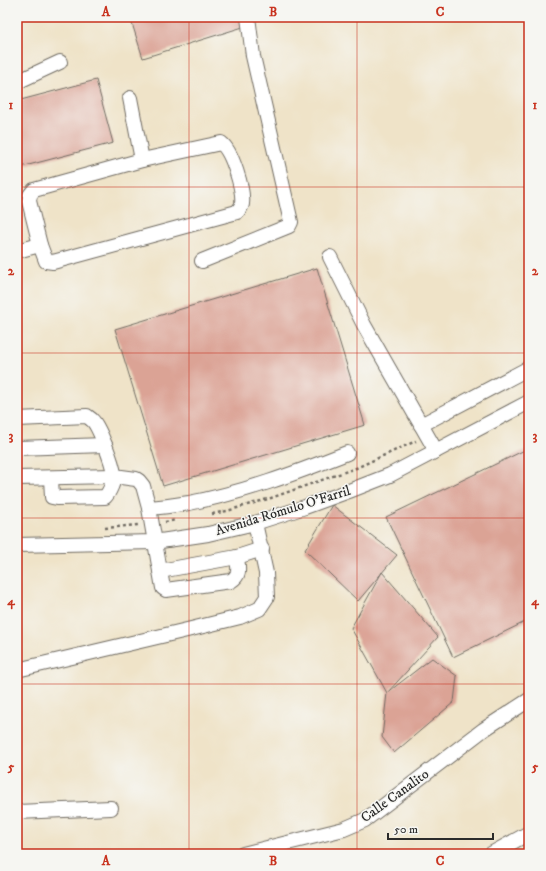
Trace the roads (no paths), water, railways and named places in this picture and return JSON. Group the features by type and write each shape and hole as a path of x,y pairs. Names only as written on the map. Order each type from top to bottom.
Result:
{"street":[{"path":"202,261 289,226 291,222 254,56 248,17"},
{"path":"17,82 60,62"},
{"path":"130,98 142,160"},
{"path":"221,143 225,146 233,159 242,204 237,212 53,262 46,261 40,245 29,201 30,195 34,190 142,160 221,143"},
{"path":"17,251 40,245"},
{"path":"330,257 364,325 436,452"},
{"path":"421,425 529,368"},
{"name":"Avenida Rómulo O'Farril","path":"17,545 154,542 208,534 255,523 306,507 390,475 529,402"},
{"path":"17,419 87,416 95,423 105,445 114,476 108,494 97,497 57,498 52,496 51,478"},
{"path":"17,448 105,445"},
{"path":"149,508 189,503 233,492 287,476 347,453"},
{"path":"17,478 114,476 136,479 140,481 143,486 149,508 163,588 166,590 231,581 236,578 238,573 237,557"},
{"path":"17,670 240,617 259,609 267,597 266,573 262,549 255,523"},
{"path":"160,571 237,557 262,549"},
{"name":"Calle Canalito","path":"243,854 344,829 365,820 483,730 529,700"},
{"path":"17,812 111,808"},
{"path":"491,854 529,832"}]}
